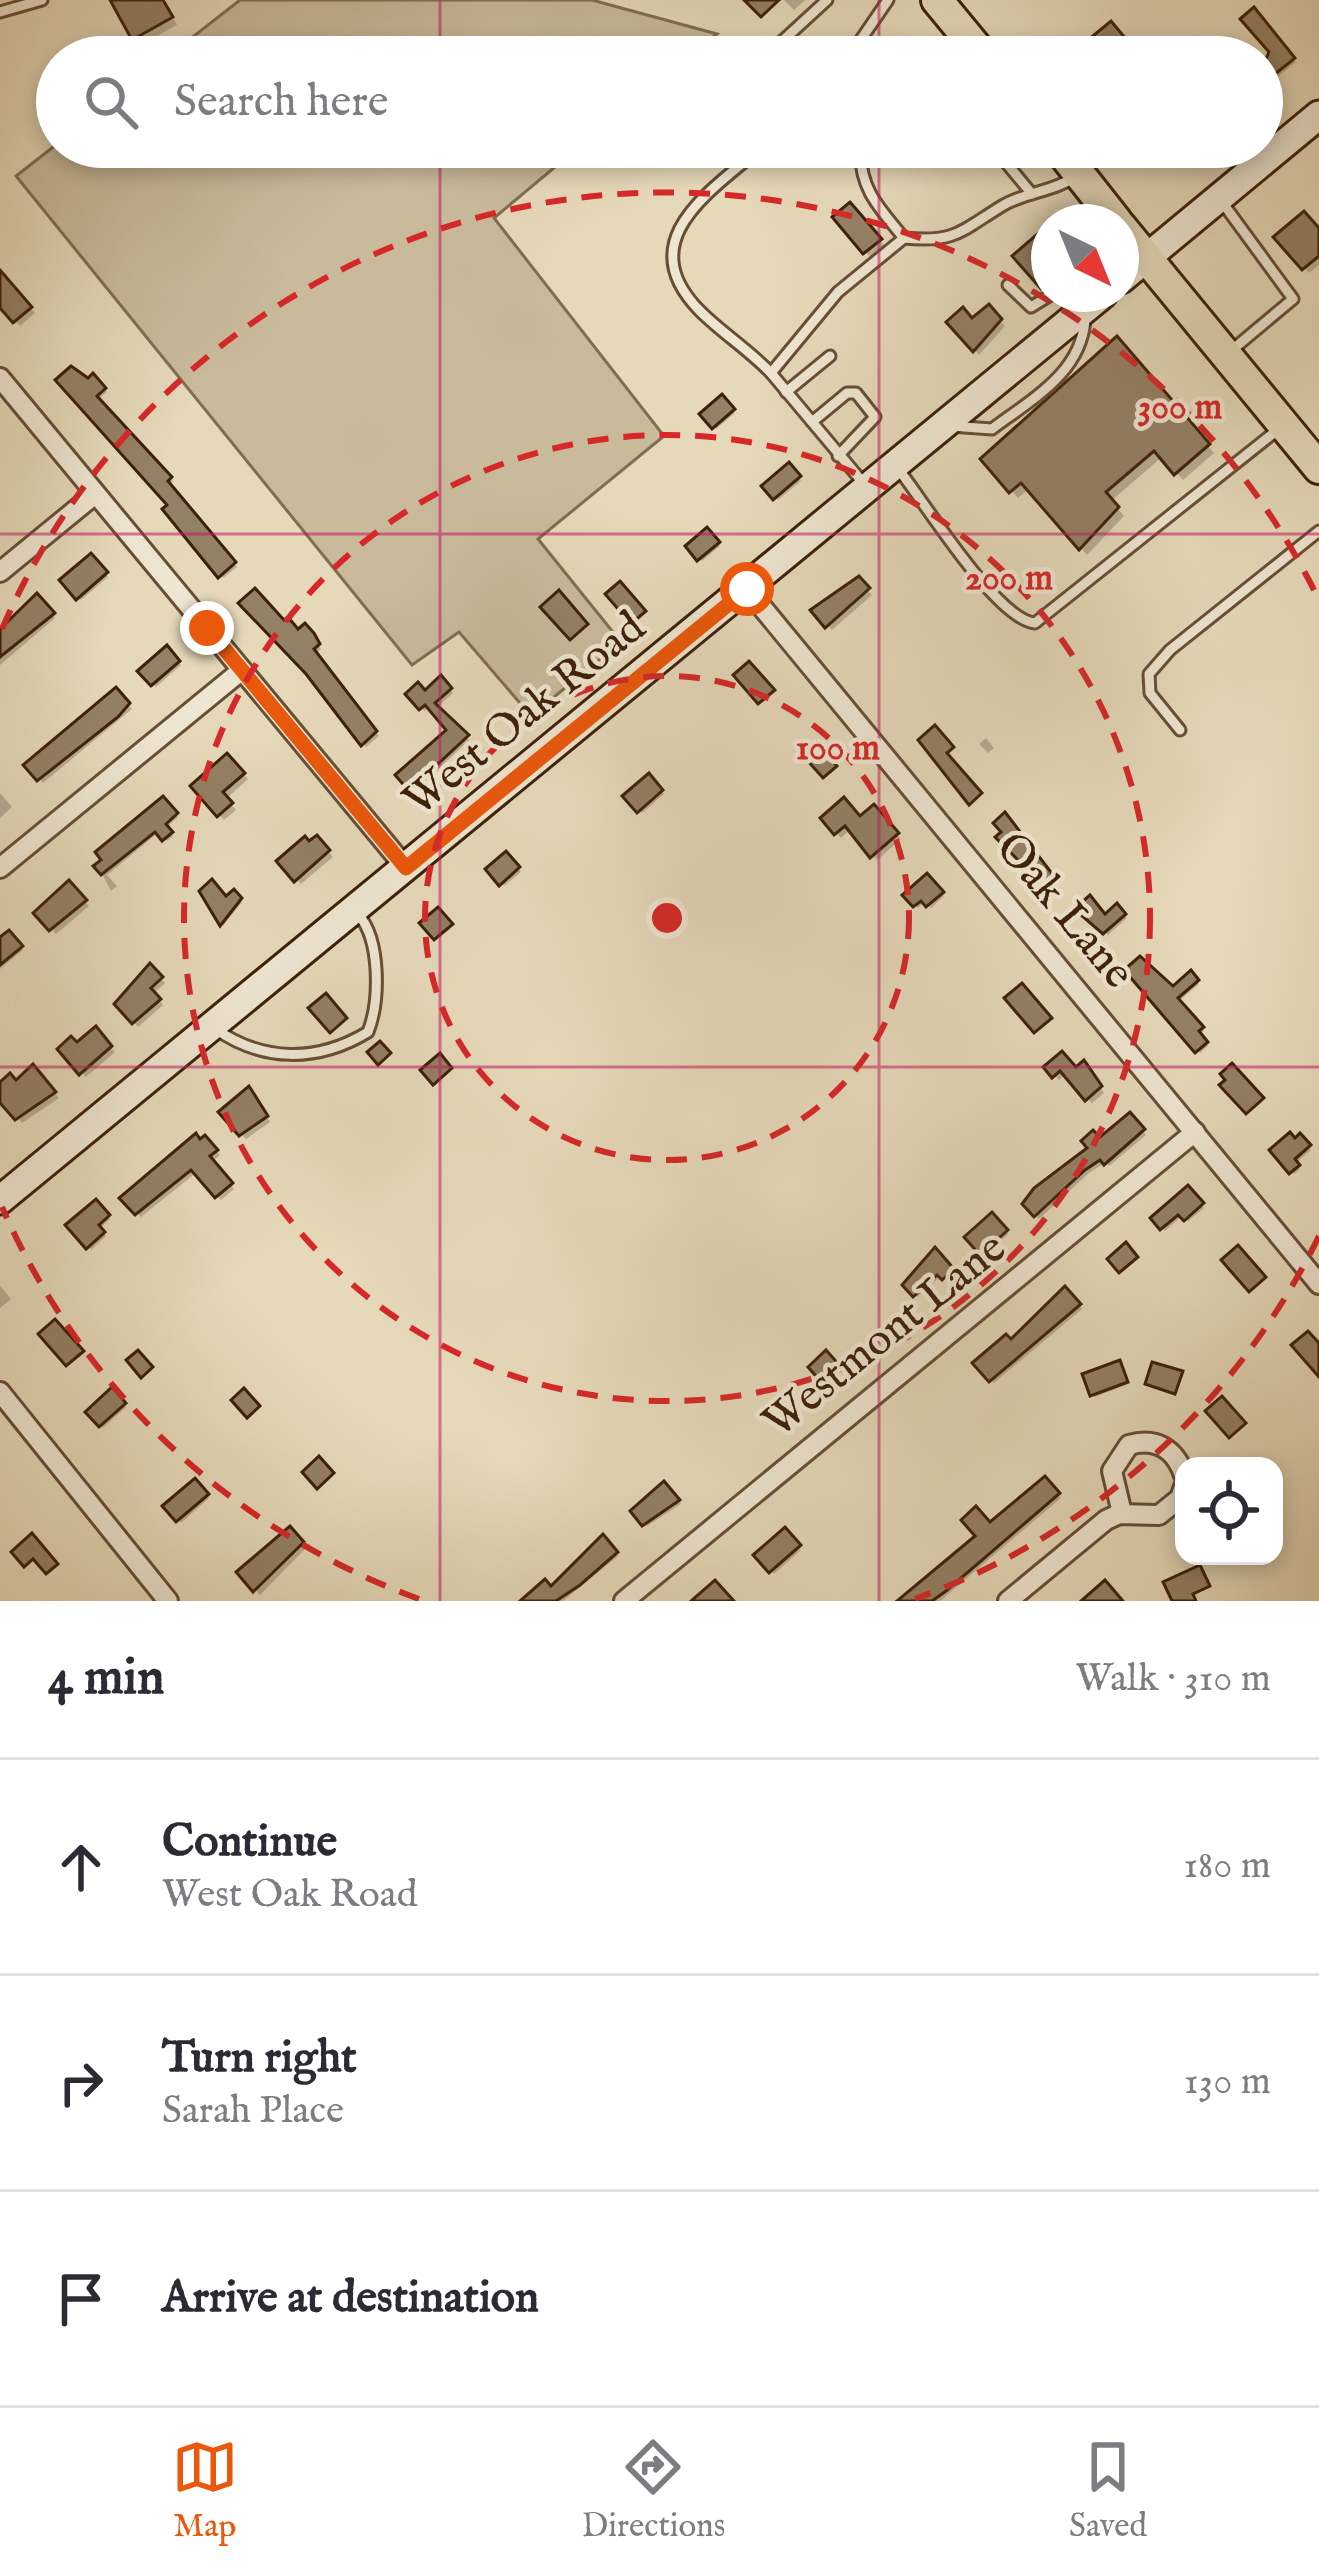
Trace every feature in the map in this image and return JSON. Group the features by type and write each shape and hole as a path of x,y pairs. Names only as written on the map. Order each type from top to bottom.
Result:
{"main road":[{"path":"937,0 966,36"},
{"path":"1074,168 1097,204"},
{"path":"1139,250 1319,468"}],"street":[{"path":"1283,146 1319,116"},
{"path":"1139,264 1256,168"},
{"name":"West Oak Road","path":"0,1200 1081,312"},
{"path":"0,378 406,868"},
{"path":"0,572 94,495"},
{"name":"Oak Lane","path":"747,589 1319,1284"},
{"path":"0,868 242,670"},
{"name":"Westmont Lane","path":"624,1601 1195,1132"},
{"path":"0,1392 168,1601"},
{"path":"1121,1509 1112,1471 1129,1445 1162,1445 1175,1458"},
{"path":"1007,1601 1106,1520 1119,1514 1159,1515 1175,1502"}],"lane":[{"path":"0,12 42,0"},
{"path":"788,36 827,0"},
{"path":"864,36 889,0"},
{"path":"959,36 963,32"},
{"path":"738,168 681,222 672,258 676,277 700,311 771,373 868,488"},
{"path":"859,168 870,198 904,238"},
{"path":"1010,168 1032,194"},
{"path":"771,373 838,292 904,238 951,238 976,228 1003,205 1058,188 1079,174"},
{"path":"1219,198 1293,299 1226,355"},
{"path":"1008,285 1031,308"},
{"path":"786,392 830,356"},
{"path":"812,422 848,393 856,393 875,418 874,424 838,455"},
{"path":"896,465 994,596 1022,622 1035,623 1283,425"},
{"path":"1180,730 1150,694 1148,674 1170,650 1319,531"},
{"path":"212,1027 260,1054 284,1057 335,1046 368,1032 376,990 371,937 354,910"}],"shaded area":[{"path":"240,0 592,0 717,34 715,36 194,36"},
{"path":"36,160 36,168 554,168 494,218 664,436 538,539 621,642 531,716 459,632 412,665 16,176"}],"building":[{"path":"110,0 163,0 173,17 139,36 130,36"},
{"path":"744,0 779,0 761,17"},
{"path":"1254,7 1277,36 1255,36 1240,19"},
{"path":"1111,21 1124,36 1093,36"},
{"path":"1283,43 1295,58 1283,68"},
{"path":"850,202 882,239 863,254 832,217"},
{"path":"1304,211 1319,228 1319,256 1302,270 1273,237"},
{"path":"1031,240 1031,278 1012,256"},
{"path":"0,270 32,307 13,323 0,308"},
{"path":"989,304 1002,319 973,352 946,322 963,307 972,318"},
{"path":"1117,336 1210,444 1174,475 1154,451 1106,492 1119,507 1079,550 1021,483 1009,493 980,459"},
{"path":"71,366 88,378 93,373 106,388 97,396 172,477 168,481 236,562 218,578 162,509 167,505 55,380"},
{"path":"722,394 735,409 712,429 699,414"},
{"path":"789,462 801,476 773,500 761,486"},
{"path":"707,527 720,542 697,561 685,546"},
{"path":"91,553 108,572 76,600 59,580"},
{"path":"859,576 870,588 825,628 810,610"},
{"path":"620,581 646,611 631,624 605,594"},
{"path":"255,588 284,620 288,617 298,629 305,623 314,633 320,644 314,649 377,731 361,746 306,674 238,603"},
{"path":"559,590 588,624 570,640 540,607"},
{"path":"37,593 55,613 0,657 0,629"},
{"path":"167,645 180,661 151,686 137,671"},
{"path":"749,661 775,690 758,704 733,675"},
{"path":"441,675 452,688 435,703 469,735 409,791 395,775 446,730 425,705 419,710 405,694 418,682 425,690"},
{"path":"116,687 130,703 37,781 23,765"},
{"path":"935,725 954,747 947,753 982,793 969,805 918,740"},
{"path":"820,746 837,766 823,778 806,759"},
{"path":"227,753 245,773 223,792 233,803 217,817 190,786"},
{"path":"649,773 663,790 637,813 622,796"},
{"path":"163,796 178,813 166,824 173,832 162,841 155,832 101,875 93,866 101,860 95,852"},
{"path":"844,797 860,816 874,804 899,833 870,858 845,826 834,835 820,818"},
{"path":"1005,812 1057,880 1041,894 1022,872 1026,868 995,837 1001,832 993,823"},
{"path":"317,835 330,850 294,882 276,861 305,836 309,841"},
{"path":"506,851 520,867 499,886 485,869"},
{"path":"927,873 944,892 926,907 921,901 913,907 902,895"},
{"path":"212,879 226,896 234,889 242,898 220,926 199,891"},
{"path":"69,880 87,900 49,931 33,913"},
{"path":"1090,895 1105,914 1117,903 1126,914 1103,934 1074,909"},
{"path":"438,907 453,924 434,940 419,923"},
{"path":"9,930 23,946 0,965 0,937"},
{"path":"1140,956 1173,986 1191,970 1199,980 1178,998 1204,1027 1199,1031 1208,1042 1195,1053 1124,970"},
{"path":"150,963 163,977 151,988 161,999 132,1024 114,1004"},
{"path":"1022,983 1052,1018 1034,1033 1004,998"},
{"path":"326,993 347,1018 330,1033 308,1008"},
{"path":"96,1026 112,1046 79,1075 57,1049 71,1036 77,1042"},
{"path":"380,1041 391,1053 378,1065 367,1052"},
{"path":"1062,1051 1076,1067 1084,1060 1102,1086 1085,1101 1060,1071 1052,1078 1043,1067"},
{"path":"440,1053 452,1068 433,1085 420,1070"},
{"path":"1232,1063 1264,1098 1246,1114 1219,1085 1225,1080 1220,1074"},
{"path":"33,1064 56,1092 15,1120 0,1103 0,1082 10,1073 16,1080"},
{"path":"249,1086 268,1116 239,1136 218,1112"},
{"path":"1130,1112 1145,1129 1104,1165 1100,1160 1085,1170 1034,1217 1022,1204 1034,1188 1087,1148 1081,1141 1093,1130 1100,1137"},
{"path":"1290,1132 1295,1138 1300,1133 1311,1145 1295,1159 1300,1165 1289,1174 1269,1150"},
{"path":"196,1133 200,1139 205,1135 218,1150 210,1156 233,1183 215,1198 191,1170 135,1215 119,1198"},
{"path":"1188,1185 1204,1203 1184,1221 1178,1215 1160,1230 1150,1218"},
{"path":"96,1199 110,1215 99,1225 105,1232 86,1249 65,1225"},
{"path":"992,1212 1008,1230 980,1255 964,1237"},
{"path":"1126,1242 1138,1257 1119,1273 1107,1259"},
{"path":"1238,1245 1266,1277 1249,1292 1221,1260"},
{"path":"935,1247 954,1269 942,1280 937,1275 913,1297 902,1285"},
{"path":"1065,1286 1081,1304 989,1382 972,1363 1006,1334 1011,1339"},
{"path":"55,1319 84,1351 66,1366 38,1334"},
{"path":"1308,1331 1319,1343 1319,1377 1291,1345"},
{"path":"138,1350 153,1367 141,1378 126,1360"},
{"path":"826,1350 841,1367 823,1384 808,1367"},
{"path":"1120,1360 1128,1382 1090,1396 1082,1374"},
{"path":"1152,1362 1183,1371 1175,1394 1145,1384"},
{"path":"112,1387 126,1403 99,1427 85,1412"},
{"path":"244,1388 260,1406 247,1418 231,1400"},
{"path":"1222,1396 1246,1423 1229,1438 1205,1411"},
{"path":"319,1456 334,1473 317,1489 302,1472"},
{"path":"1045,1476 1060,1493 946,1591 932,1601 897,1601 975,1536 961,1520 976,1506 990,1522"},
{"path":"195,1478 209,1494 176,1522 162,1506"},
{"path":"664,1481 680,1500 642,1526 630,1511"},
{"path":"290,1526 304,1542 253,1592 236,1572"},
{"path":"785,1527 801,1545 769,1573 753,1555"},
{"path":"32,1533 58,1564 46,1574 33,1559 24,1567 11,1552"},
{"path":"603,1534 618,1552 580,1585 556,1601 520,1601 545,1579 551,1586"},
{"path":"1200,1565 1210,1586 1193,1594 1196,1601 1172,1601 1163,1582"},
{"path":"715,1580 734,1601 691,1601"},
{"path":"1105,1580 1123,1601 1081,1601"}],"route":[{"path":"207,628 406,868 747,589"}]}
